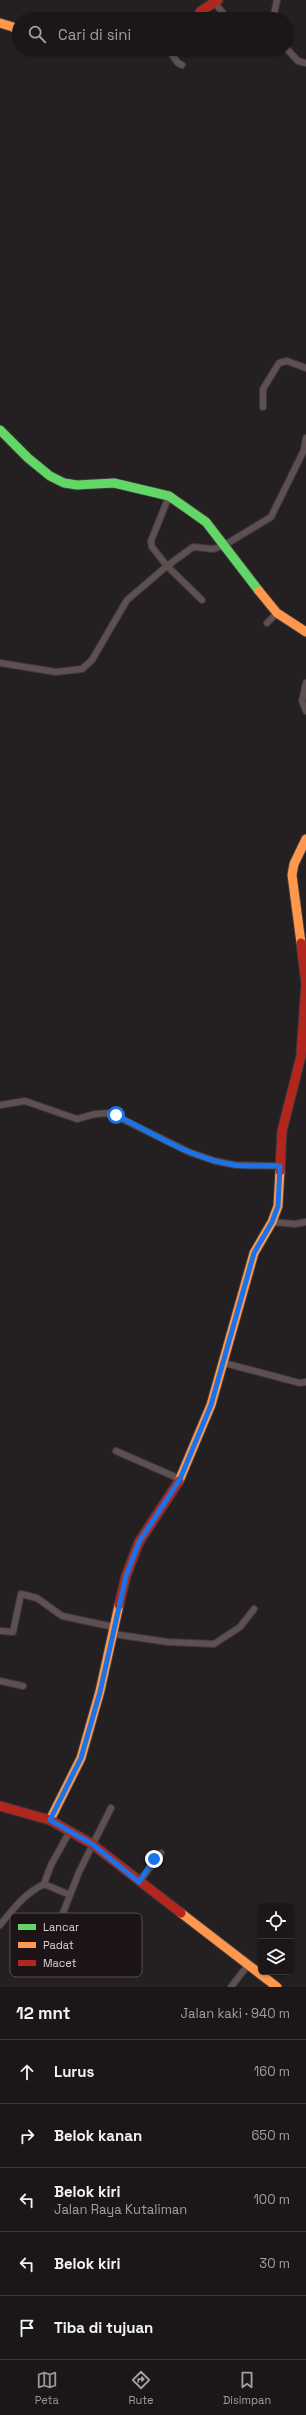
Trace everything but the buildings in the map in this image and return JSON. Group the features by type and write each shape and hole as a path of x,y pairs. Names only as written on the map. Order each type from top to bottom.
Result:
{"street":[{"path":"274,12 277,0"},
{"path":"200,12 216,1 223,12"},
{"path":"0,23 12,27"},
{"path":"173,56 178,63 182,65"},
{"path":"293,56 298,61 306,63"},
{"path":"262,407 263,389 269,376 279,363 287,361 306,368"},
{"path":"0,430 28,458 50,476 64,482 77,485 114,483 169,496 206,522 223,546 277,613 306,632"},
{"path":"0,663 56,672 82,669 92,660 127,600 167,566 194,547 213,549 223,546 271,517 304,450 306,438"},
{"path":"169,496 151,541 152,548 167,566 202,600"},
{"path":"268,623 277,613"},
{"path":"306,683 302,701 306,711"},
{"path":"50,1820 81,1758 100,1692 126,1576 139,1542 180,1479 211,1405 254,1253 272,1222 278,1206 282,1131 301,1056 304,1022 306,984 292,881 293,869 303,855 305,842"},
{"path":"0,1105 25,1100 77,1119 95,1114 110,1113 189,1152 215,1161 235,1165 280,1166"},
{"path":"272,1222 295,1224 306,1222"},
{"path":"224,1363 300,1383 306,1382"},
{"path":"116,1451 180,1479"},
{"path":"0,1631 13,1632 21,1594 37,1598 62,1616 113,1631 168,1642 214,1644 240,1627 254,1609"},
{"path":"0,1681 23,1686"},
{"path":"0,1806 50,1820 92,1844 139,1882 277,1987"},
{"path":"63,1913 92,1844 111,1808"},
{"path":"0,1925 21,1898 28,1892 44,1884 51,1865 70,1831"},
{"path":"139,1882 161,1853"},
{"path":"44,1884 70,1895"},
{"path":"231,1987 248,1965"}],"traffic: fast":[{"path":"0,430 28,458 50,476 64,483 77,485 114,483 169,496 206,522 259,591"}],"traffic: slow":[{"path":"0,23 12,27"},
{"path":"259,591 277,613 306,632"},
{"path":"301,943 292,875 294,864 306,839"},
{"path":"179,1481 211,1405 254,1253 272,1222 278,1206 280,1171"},
{"path":"50,1820 81,1758 100,1691 119,1605"},
{"path":"181,1913 277,1987"}],"traffic: jam":[{"path":"200,12 218,0"},
{"path":"280,1171 282,1131 301,1056 306,984 301,943"},
{"path":"119,1605 126,1576 139,1542 179,1481"},
{"path":"0,1806 50,1820 92,1844 181,1913"}],"route":[{"path":"116,1115 189,1152 215,1161 235,1165 280,1166 278,1206 272,1222 254,1253 245,1290 211,1405 180,1479 139,1542 126,1576 100,1692 81,1758 50,1820 92,1844 139,1882 154,1859"}]}
